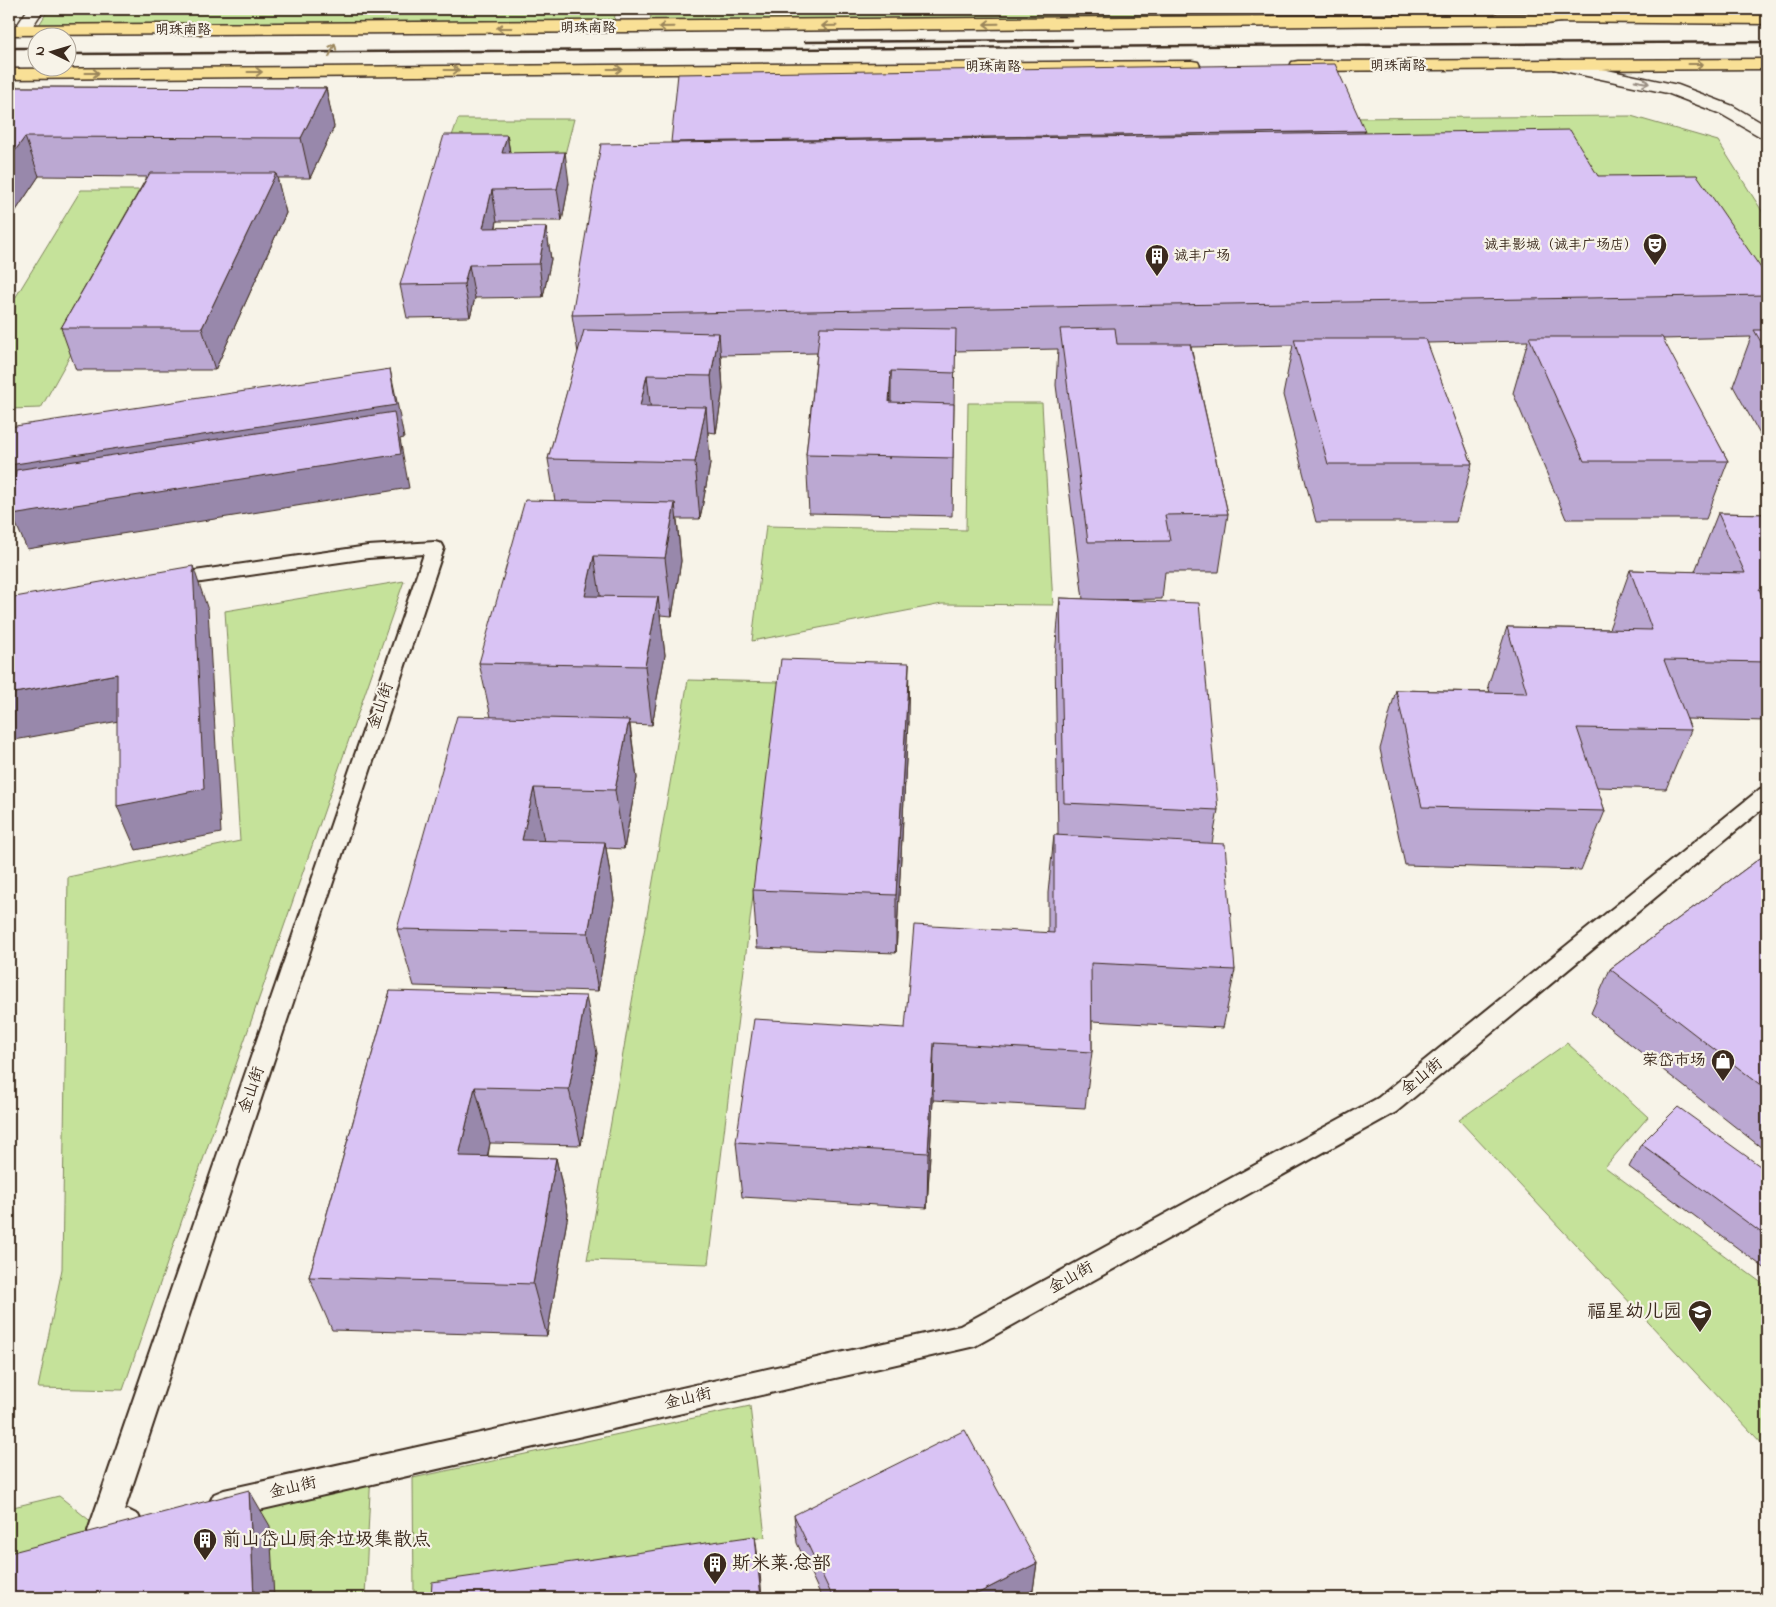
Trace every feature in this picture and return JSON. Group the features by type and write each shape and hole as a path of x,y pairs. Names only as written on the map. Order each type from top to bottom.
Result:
{"main road":[{"path":"1547,20 1608,9"},
{"name":"明珠南路","path":"15,30 1767,19"},
{"path":"426,70 440,28"},
{"path":"322,71 341,29"},
{"name":"明珠南路","path":"1281,66 1767,64"},
{"name":"明珠南路","path":"9,74 1211,66"}],"street":[{"path":"15,30 36,9"},
{"path":"1560,65 1672,89 1727,110 1767,132"}],"lane":[{"name":"金山街","path":"145,584 368,552 435,548 103,1531 151,1520"},
{"name":"金山街","path":"199,1510 965,1337 1387,1105 1767,794"}],"green space":[{"path":"49,9 616,9 614,21 39,25"},
{"path":"652,9 1200,9 1202,17 650,21"},
{"path":"1631,116 1718,141 1767,219 1767,325 1366,162 1346,118"},
{"path":"458,119 574,119 564,158 444,158"},
{"path":"81,190 162,190 41,408 9,409 9,308"},
{"path":"968,403 1042,403 1053,605 942,604 752,641 766,526 966,530"},
{"path":"404,581 123,1390 38,1388 62,1269 68,877 240,841 225,611"},
{"path":"688,680 779,682 708,1264 587,1260"},
{"name":"福星幼儿园","path":"1567,1043 1648,1117 1605,1167 1767,1287 1767,1449 1459,1120"},
{"path":"750,1406 765,1537 414,1596 413,1478"},
{"path":"371,1471 365,1598 9,1598 9,1508 59,1496 103,1531"}],"building":[{"path":"1335,64 1365,131 671,142 678,74"},
{"path":"9,87 326,88 301,138 25,137 9,159"},
{"name":"诚丰广场","path":"1570,130 1598,176 1697,175 1767,277 1767,295 572,315 601,144"},
{"path":"444,135 507,135 502,153 565,152 557,189 492,190 483,228 546,227 539,264 469,265 464,284 400,285"},
{"path":"150,173 276,173 202,328 61,328"},
{"path":"820,327 956,329 955,373 891,371 889,402 954,404 953,458 806,455"},
{"path":"1115,328 1117,344 1190,344 1228,514 1165,515 1170,541 1088,542 1060,329"},
{"path":"584,330 719,333 711,376 647,375 640,406 706,407 695,462 548,459"},
{"path":"1754,330 1767,330 1767,352"},
{"path":"1529,337 1662,337 1728,461 1584,461"},
{"path":"1294,339 1426,339 1472,464 1328,464"},
{"path":"390,369 396,405 9,465 9,427"},
{"path":"394,412 401,454 12,515 16,470"},
{"path":"525,500 675,503 665,558 594,556 585,596 658,597 645,666 479,663"},
{"path":"1718,513 1767,514 1767,589 1759,589 1767,607 1767,662 1664,660 1691,730 1577,728 1605,811 1422,807 1396,690 1527,693 1507,627 1652,630 1630,570 1745,573"},
{"path":"193,566 204,789 117,806 117,674 9,694 9,598"},
{"path":"1060,598 1199,603 1218,810 1064,803"},
{"path":"781,659 909,663 896,895 753,890"},
{"path":"457,716 629,720 615,790 534,788 522,840 605,842 588,933 397,929"},
{"path":"1054,835 1225,844 1235,970 1091,963 1092,1052 934,1043 928,1153 736,1142 754,1019 905,1028 914,925 1054,933"},
{"name":"荣岱市场","path":"1767,853 1767,1090 1610,969"},
{"path":"390,991 586,996 569,1089 475,1087 459,1156 556,1158 533,1284 309,1277"},
{"path":"1678,1107 1767,1171 1767,1237 1641,1144"},
{"path":"965,1430 1037,1563 969,1598 833,1598 794,1515"},
{"path":"249,1490 254,1598 9,1598 9,1553"},
{"path":"755,1536 761,1598 431,1598 432,1582"}],"railway":[{"path":"805,42 1072,40"},
{"path":"78,54 1767,42"},
{"path":"9,48 28,48"}],"place":[{"name":"诚丰影城（诚丰广场店）","path":"1655,266"},
{"name":"诚丰广场","path":"1157,277"},
{"name":"荣岱市场","path":"1723,1082"},
{"name":"福星幼儿园","path":"1700,1333"},
{"name":"前山岱山厨余垃圾集散点","path":"205,1561"},
{"name":"斯米莱·总部","path":"715,1585"}]}
